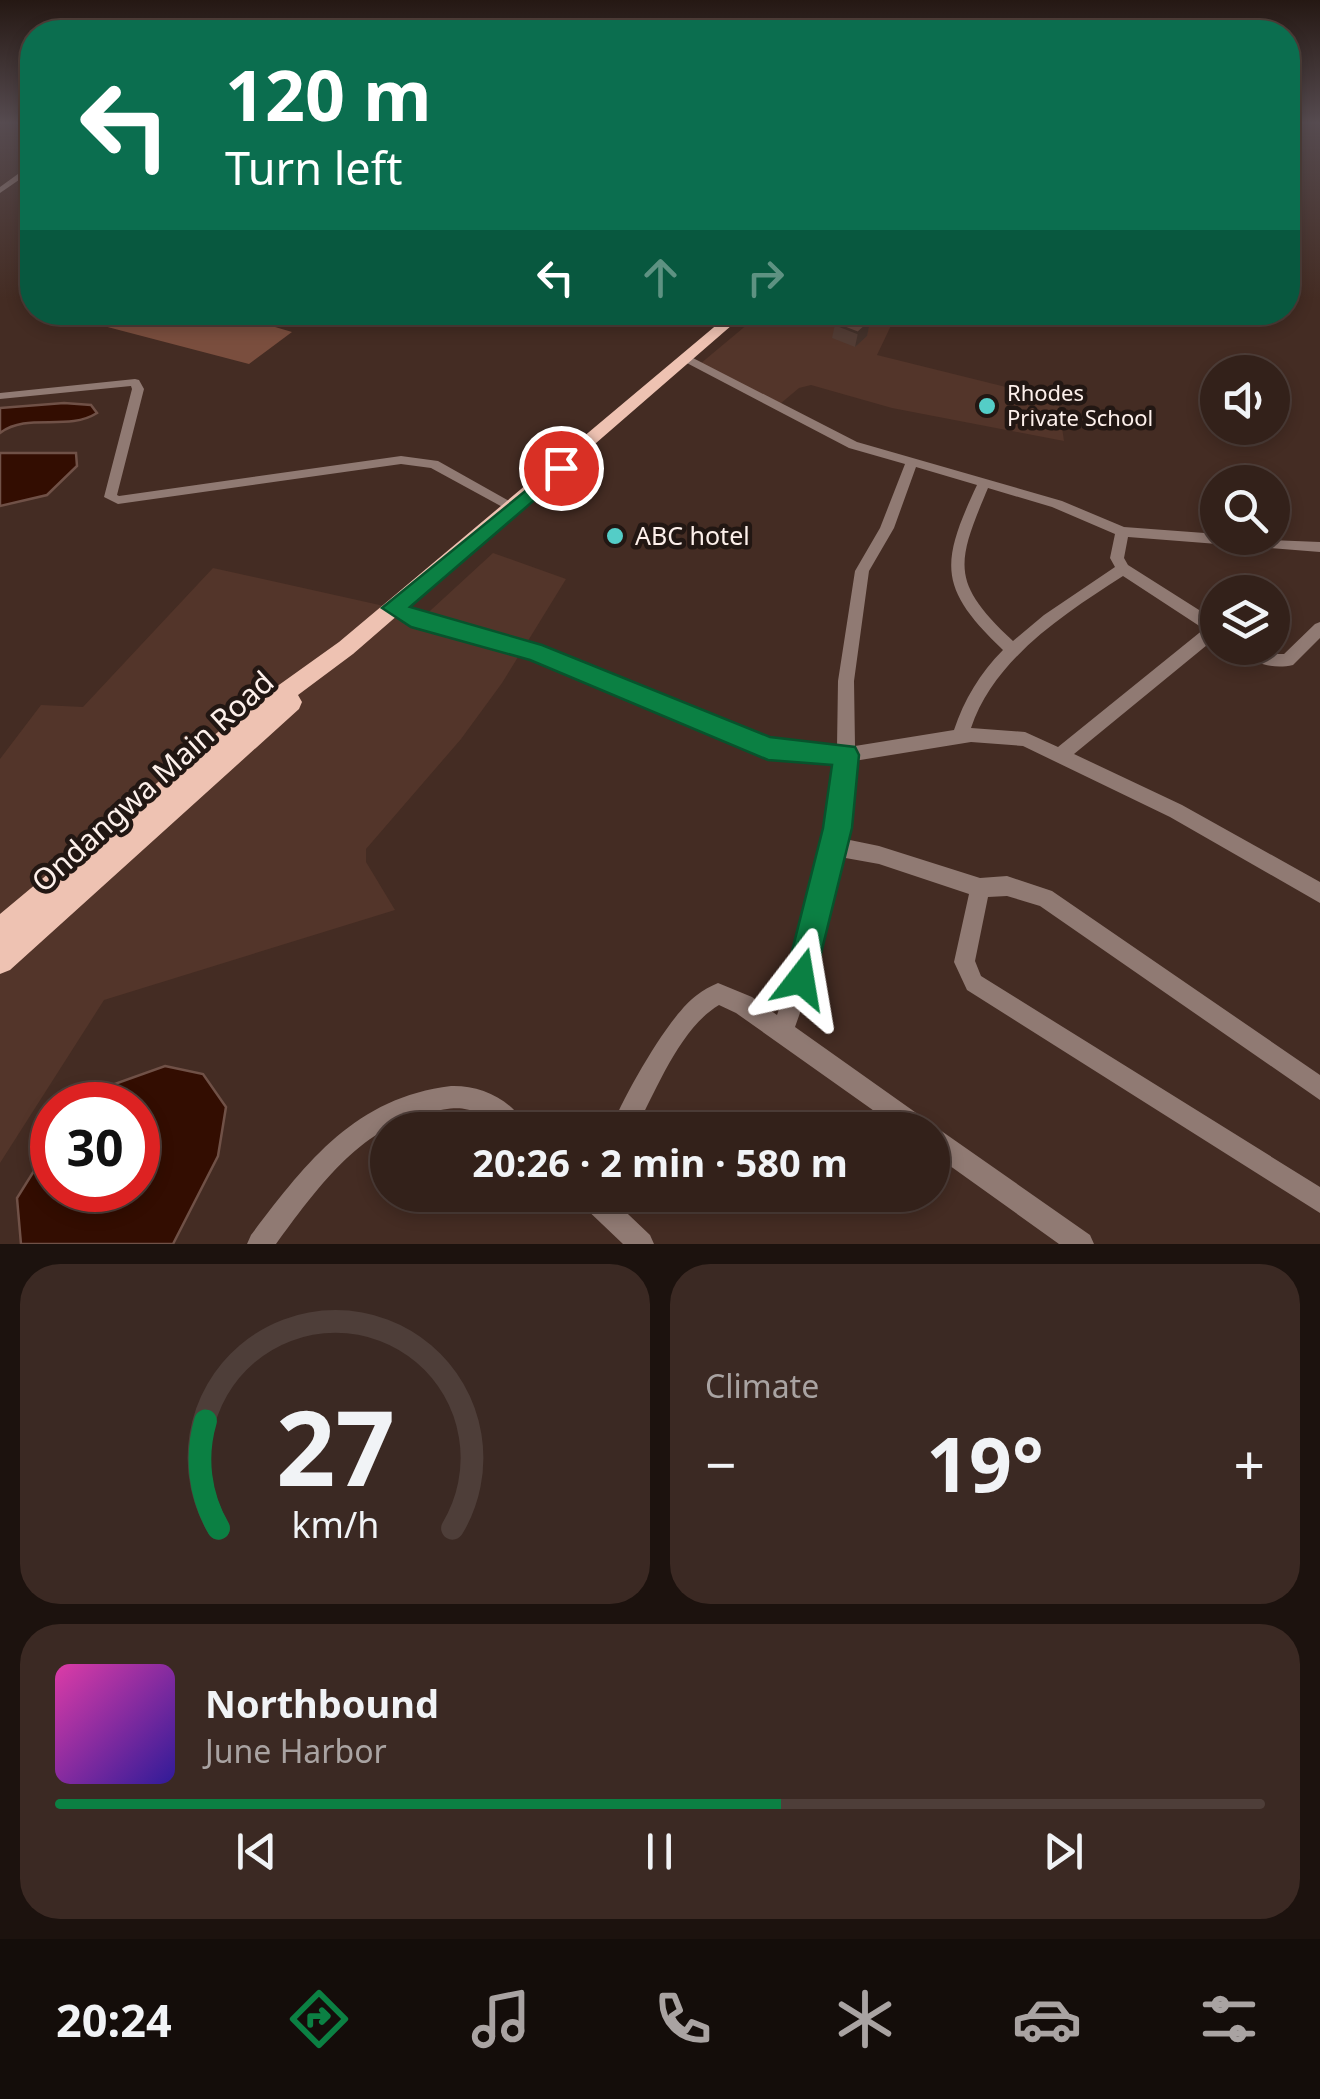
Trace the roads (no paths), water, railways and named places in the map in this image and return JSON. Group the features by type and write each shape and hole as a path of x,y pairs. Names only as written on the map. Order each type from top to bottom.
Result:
{"main road":[{"name":"Ondangwa Main Road","path":"0,960 114,862 346,648 726,325"},
{"name":"Ondangwa Main Road","path":"0,931 256,714 346,648"}],"street":[{"path":"687,358 854,444 983,486 1057,504 1122,532 1320,548"},
{"path":"0,396 135,382 138,388 110,496 118,500 401,460 434,464 513,508"},
{"path":"782,1032 801,979 833,846 846,755 846,682 862,572 887,528 911,464"},
{"path":"983,486 956,549 956,572 975,613 1015,652"},
{"path":"1122,532 1118,558 1124,568 1200,618"},
{"path":"960,737 970,702 1015,652 1063,609 1124,568"},
{"path":"393,608 419,621 578,668 768,748 846,755 986,734 1025,738 1063,753 1320,894"},
{"path":"1290,657 1320,628"},
{"path":"1063,753 1200,642"},
{"path":"833,846 879,854 980,888 1007,886 1045,898 1320,1089"},
{"path":"980,888 970,916 964,962 974,984 1320,1201"},
{"path":"633,1112 687,1020 708,998 718,994 732,998 895,1112"},
{"path":"390,1112 416,1102 458,1097 482,1100 496,1112"},
{"path":"260,1244 312,1176 352,1136 370,1125"},
{"path":"950,1151 1081,1244"},
{"path":"608,1212 641,1244"}],"place":[{"name":"Rhodes Private School","path":"987,406"},
{"name":"ABC hotel","path":"615,536"}]}
